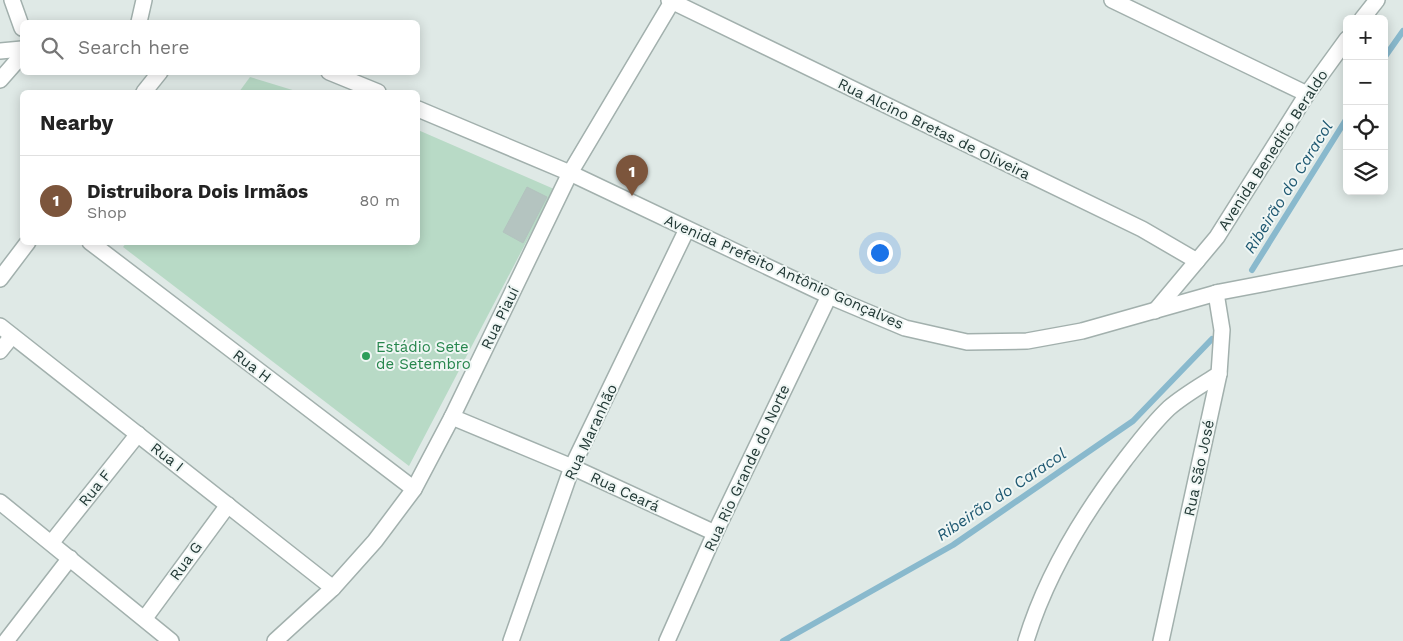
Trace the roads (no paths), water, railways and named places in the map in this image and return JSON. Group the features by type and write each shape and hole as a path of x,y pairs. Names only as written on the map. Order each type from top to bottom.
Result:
{"street":[{"path":"12,0 20,22"},
{"path":"139,20 144,0"},
{"path":"1112,0 1307,94"},
{"path":"1365,15 1378,0"},
{"name":"Rua Piauí","path":"275,641 333,588 376,541 414,489 452,417 570,173 672,1"},
{"name":"Rua Alcino Bretas de Oliveira","path":"672,1 1142,229 1197,262"},
{"name":"Avenida Benedito Beraldo","path":"1155,311 1218,237 1307,94 1343,44"},
{"path":"0,51 20,49"},
{"path":"0,80 20,57"},
{"path":"146,90 158,75"},
{"path":"336,75 373,90"},
{"name":"Avenida Prefeito Antônio Gonçalves","path":"420,110 570,173 828,296 905,328 967,342 1036,339 1082,331 1223,292"},
{"name":"Rua Maranhão","path":"511,641 572,467 688,230"},
{"path":"0,279 26,245"},
{"name":"Rua H","path":"94,245 414,489"},
{"path":"1223,292 1403,257"},
{"name":"Rua São José","path":"1161,641 1219,374 1223,292"},
{"name":"Rua Rio Grande do Norte","path":"668,641 715,533 828,296"},
{"name":"Rua I","path":"0,326 333,588"},
{"path":"0,351 12,336"},
{"path":"1026,641 1038,602 1067,545 1112,476 1147,431 1170,408 1219,374"},
{"name":"Rua Ceará","path":"452,417 572,467 715,533"},
{"name":"Rua F","path":"52,542 138,434"},
{"path":"0,502 52,542 172,641"},
{"name":"Rua G","path":"145,618 228,505"},
{"path":"6,641 70,558"}],"waterway":[{"name":"Ribeirão do Caracol","path":"1388,52 1403,31"},
{"name":"Ribeirão do Caracol","path":"1252,270 1343,124"},
{"name":"Ribeirão do Caracol","path":"783,641 953,545 1133,421 1212,339"}],"place":[{"name":"Distruibora Dois Irmãos","path":"632,196"},
{"name":"Estádio Sete de Setembro","path":"366,356"}]}
